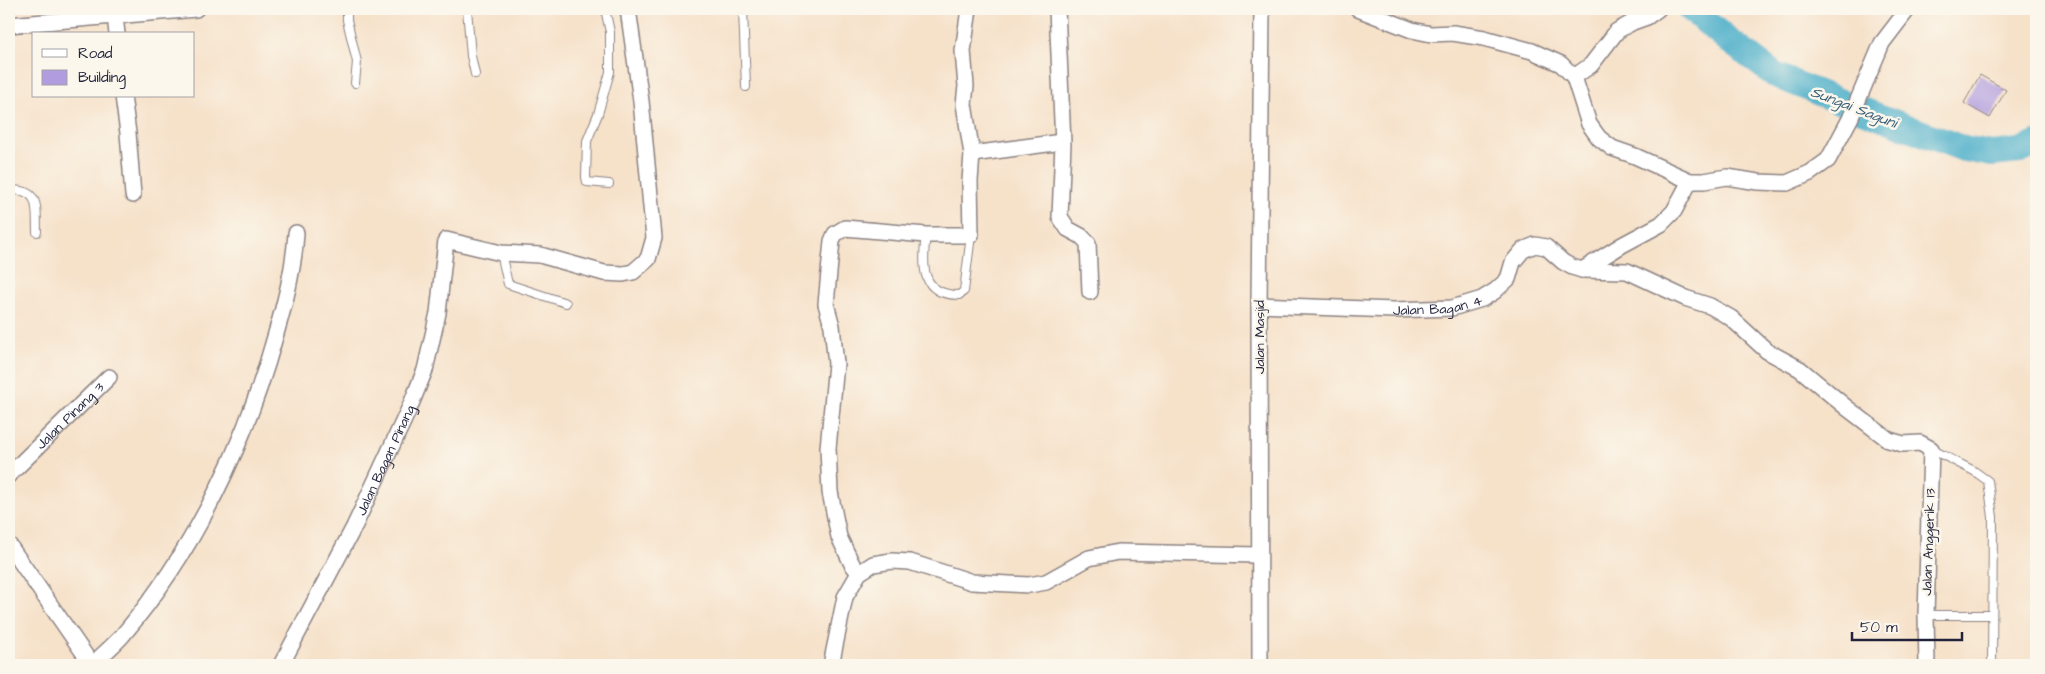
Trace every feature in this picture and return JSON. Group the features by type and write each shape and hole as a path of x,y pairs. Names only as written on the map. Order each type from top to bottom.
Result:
{"street":[{"path":"9,25 44,15 115,16 196,9"},
{"path":"501,253 540,255 604,273 623,274 633,272 648,259 654,238 641,101 628,9"},
{"path":"859,572 852,564 839,537 830,492 828,448 836,364 832,326 826,304 832,241 835,234 845,228 926,235 972,234 970,181 972,154 964,104 966,86 963,51 969,9"},
{"path":"1057,9 1062,142 1060,217 1068,228 1088,243 1090,292"},
{"name":"Jalan Masjid","path":"1260,665 1258,555 1262,9"},
{"path":"1358,9 1412,30 1431,34 1453,34 1484,38 1532,51 1561,64 1574,77 1589,124 1599,138 1612,148 1643,159 1690,181 1704,181 1727,177 1758,182 1788,183 1810,173 1828,160 1860,98 1882,43 1908,9"},
{"path":"1574,77 1592,65 1617,31 1647,17 1658,9"},
{"path":"115,16 117,32"},
{"path":"123,98 133,194"},
{"path":"972,154 1062,142"},
{"path":"1582,270 1661,224 1674,211 1690,181"},
{"path":"9,545 92,665 121,637 149,601 204,516 234,453 268,362 295,262 296,234"},
{"name":"Jalan Bagan Pinang","path":"281,665 354,527 425,370 438,313 446,240 501,253"},
{"name":"Jalan Bagan 4","path":"1259,305 1394,310 1452,308 1482,299 1495,291 1508,279 1513,262 1523,250 1535,244 1546,247 1563,262 1582,270"},
{"path":"1622,245 1627,271"},
{"path":"1582,270 1627,271 1685,298 1710,306 1731,318 1767,351 1800,369 1889,440 1903,444 1920,442 1931,449"},
{"name":"Jalan Pinang 3","path":"9,475 109,377"},
{"name":"Jalan Anggerik 13","path":"1928,665 1926,615 1931,449"},
{"path":"831,665 846,596 859,572 873,564 892,561 910,562 972,582 1029,585 1046,582 1089,558 1118,552 1258,555"}],"lane":[{"path":"347,9 347,20 356,62 355,83"},
{"path":"467,9 471,56 475,74"},
{"path":"605,9 610,32 610,72 598,114 587,141 586,177 587,182 609,184"},
{"path":"743,9 746,87"},
{"path":"9,190 22,190 31,194 35,200 37,232"},
{"path":"926,235 923,254 925,270 930,283 936,291 950,295 959,295 964,291 972,234"},
{"path":"501,253 508,284 566,304"},
{"path":"1931,449 1974,471 1988,481 1993,517 1992,665"},
{"path":"1926,615 1991,615"}],"building":[{"path":"1980,75 2006,90 1990,118 1964,103"}],"waterway":[{"name":"Sungai Saguni","path":"1690,9 1775,75 1831,98 1964,149 1992,154 2020,151 2036,144"}]}
